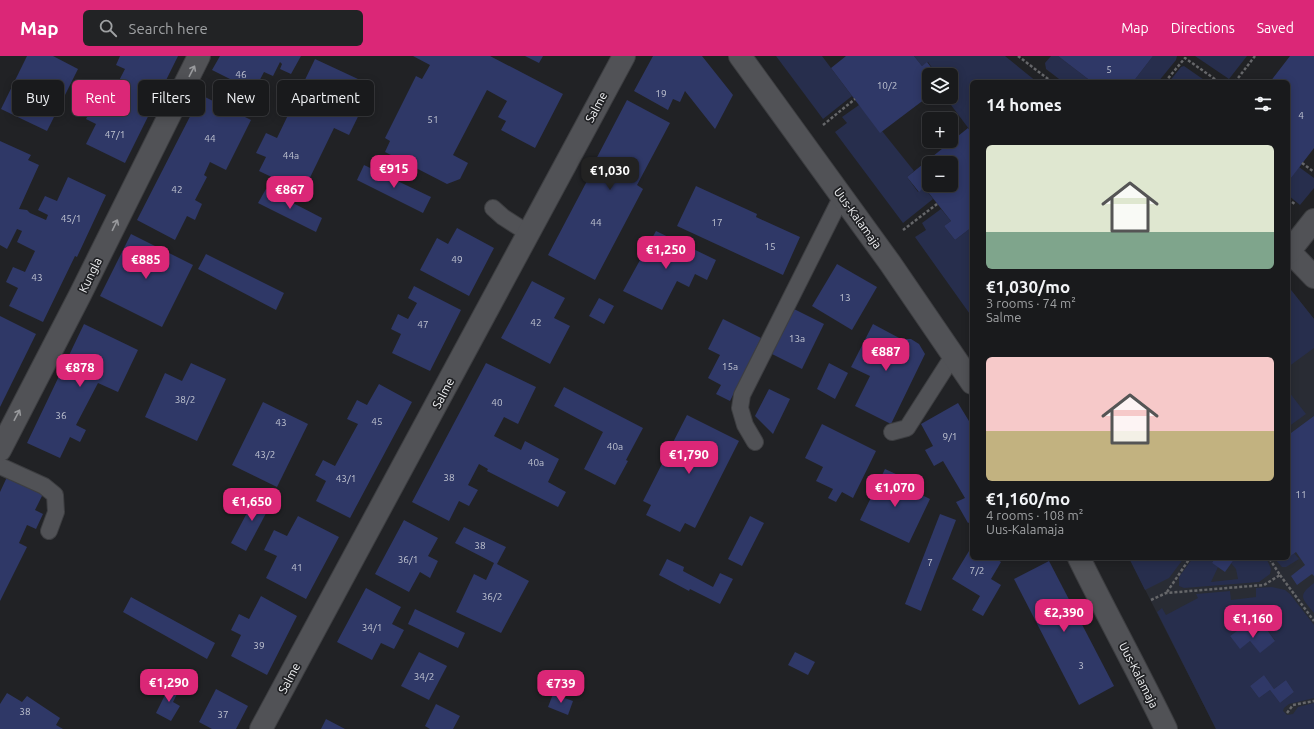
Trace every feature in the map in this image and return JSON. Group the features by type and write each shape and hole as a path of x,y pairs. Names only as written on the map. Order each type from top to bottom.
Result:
{"street":[{"name":"Kungla","path":"0,450 80,295 199,56"},
{"name":"Salme","path":"261,729 624,56"},
{"name":"Uus-Kalamaja","path":"740,56 890,263 970,381"},
{"path":"1290,251 1314,220"},
{"path":"1290,253 1314,278"},
{"name":"Uus-Kalamaja","path":"1080,560 1141,677 1166,729"}],"lane":[{"path":"756,442 745,425 740,408 742,395 842,196"},
{"path":"493,208 503,217 528,233"},
{"path":"892,432 907,428 954,356"},
{"path":"0,466 44,486 55,495 56,512 49,531"}],"path":[{"path":"1018,56 1049,80"},
{"path":"1236,80 1254,56"},
{"path":"1167,80 1184,57 1216,80"},
{"path":"823,125 855,99"},
{"path":"1302,163 1314,172"},
{"path":"903,230 937,204"},
{"path":"1166,593 1189,560"},
{"path":"1270,560 1280,576 1314,621"},
{"path":"1151,600 1166,593 1264,585 1280,576"},
{"path":"1287,713 1293,705 1314,700"}],"shaded area":[{"path":"776,56 822,56 852,96 823,119"},
{"path":"914,56 1005,56 1035,80 970,80 970,130 958,114 958,112 956,112 950,104 958,104 958,68 932,68 928,62 922,66"},
{"path":"1051,56 1058,56 1089,80 1060,80 1046,69 1045,63"},
{"path":"1153,56 1177,56 1176,60 1160,80 1135,80"},
{"path":"1195,56 1247,56 1229,79"},
{"path":"1184,66 1204,80 1171,80 1181,67"},
{"path":"859,105 914,171 907,177 918,192 922,189 922,192 928,192 933,199 903,223 835,132 847,123 842,117"},
{"path":"1299,167 1314,178 1314,188 1300,205 1290,197 1290,179"},
{"path":"941,209 951,221 944,226 955,240 970,229 970,314 915,237 926,230 922,223"},
{"path":"1291,290 1314,319 1314,729 1216,729 1130,560 1290,560"},
{"path":"1291,290 1314,319 1314,348 1290,366"},
{"path":"1290,393 1306,414 1290,426"},
{"path":"1294,553 1299,559 1286,567 1282,567 1276,560 1290,560 1290,556"},
{"path":"1130,560 1182,560 1169,578 1145,590"},
{"path":"1192,560 1214,560 1212,563 1218,567 1211,582 1238,579 1236,569 1231,563 1233,560 1267,560 1271,569 1270,574 1259,582 1184,588 1179,586 1179,577"},
{"path":"1314,583 1314,613 1304,600 1303,594"},
{"path":"1272,587 1285,590 1290,594 1314,625 1314,698 1289,704 1283,711 1287,715 1293,714 1298,707 1314,703 1314,729 1216,729 1157,612 1162,608 1166,615 1198,598 1196,594 1230,591 1231,600 1256,597 1256,588","holes":["1245,625 1254,636 1265,627 1275,640 1260,652 1250,641 1240,648 1230,636","1264,675 1274,689 1286,680 1294,692 1280,703 1270,690 1259,698 1250,686"]}],"building":[{"path":"27,56 53,56 78,69 64,97 64,80 15,80"},
{"path":"120,56 178,56 166,80 138,80 138,116 148,116 125,163 86,144 96,124 86,119 88,116 130,116 130,80 119,80 125,69 116,65"},
{"path":"220,56 301,56 291,74 280,69 282,64 280,62 273,76 264,72 260,80 232,80 212,70"},
{"path":"413,56 490,56 563,94 535,148 501,130 506,121 498,117 507,101 487,90 453,155 468,163 460,179 447,184 385,152 390,141 385,138 416,76 422,79 430,65"},
{"path":"525,56 543,56 539,63"},
{"path":"653,56 702,56 733,95 715,129 685,91 680,102 673,99 668,110 634,91"},
{"path":"846,56 914,56 922,66 927,62 932,68 922,68 922,101 880,133 831,68"},
{"path":"1058,56 1153,56 1135,80 1089,80"},
{"path":"1290,56 1314,56 1314,148 1290,179 1290,80 1272,80"},
{"path":"315,59 360,80 305,80"},
{"path":"12,87 12,114 1,109"},
{"path":"205,97 213,101 213,116 243,116 251,120 226,170 210,162 204,175 207,177 195,200 202,204 195,220 187,216 175,240 137,220 190,116 205,116"},
{"path":"627,100 670,123 637,185 643,189 595,280 548,255 596,164 594,163"},
{"path":"16,116 54,116 47,131"},
{"path":"288,116 358,116 349,135 334,128 303,192 259,171 266,157 256,153 266,133 277,138"},
{"path":"968,128 970,130 970,229 955,240 944,226 951,221 928,192 958,192 958,156 933,156 943,148 958,148 958,136"},
{"path":"0,141 31,155 28,160 39,165 19,209 27,210 30,213 46,220 48,215 38,210 45,196 57,201 68,177 106,195 77,257 75,256 43,322 9,306 18,288 6,282 13,267 25,272 35,251 17,242 22,231 17,229 7,249 0,245"},
{"path":"364,165 431,197 423,213 357,180"},
{"path":"922,165 922,189 919,192 907,177"},
{"path":"696,186 757,214 756,217 800,237 783,275 677,226"},
{"path":"266,189 322,218 316,232 258,203"},
{"path":"457,228 494,248 469,296 420,270 437,238 448,244"},
{"path":"656,231 716,260 707,280 695,274 689,287 677,281 662,310 623,291"},
{"path":"131,234 193,265 162,327 100,296"},
{"path":"206,254 284,293 276,310 198,269"},
{"path":"837,264 877,287 852,330 812,306"},
{"path":"532,281 565,298 554,318 570,326 550,364 501,338"},
{"path":"414,286 461,310 430,371 392,353 401,334 391,329 398,314 408,319 417,303 408,298"},
{"path":"599,298 614,306 604,324 589,316"},
{"path":"792,308 824,324 802,369 770,353"},
{"path":"0,316 36,334 0,407"},
{"path":"723,319 761,338 730,401 716,394 721,385 708,378 720,355 708,349"},
{"path":"84,324 138,350 118,392 98,383 76,425 86,430 80,442 70,437 60,458 27,443"},
{"path":"873,324 901,339 911,339 919,344 925,354 891,424 855,406 870,376 851,367"},
{"path":"191,363 226,379 197,441 145,417 165,373 182,381"},
{"path":"486,363 536,387 518,424 504,417 494,436 521,450 525,441 559,459 548,482 566,492 558,507 487,471 488,469 479,464 468,485 478,490 469,506 459,501 449,521 412,502"},
{"path":"829,363 848,373 835,399 817,389"},
{"path":"379,384 412,402 350,518 316,501 326,481 315,475 323,460 335,466 358,424 347,419 357,400 367,405"},
{"path":"564,387 643,428 615,485 584,469 603,432 554,406"},
{"path":"769,389 790,399 773,434 755,416"},
{"path":"263,402 308,424 277,487 232,465"},
{"path":"958,403 970,423 970,522 968,523 956,502 965,498 943,461 934,466 925,450 933,446 921,424"},
{"path":"687,415 739,441 695,528 685,523 680,532 646,515 651,505 643,501"},
{"path":"1314,416 1314,576 1312,574 1297,585 1291,576 1305,565 1296,552 1290,556 1290,432 1291,433"},
{"path":"822,424 876,451 853,498 842,492 836,502 828,498 833,489 816,481 823,467 805,458"},
{"path":"885,469 898,475 895,482 930,499 909,543 860,520"},
{"path":"7,477 43,494 35,510 43,514 36,529 27,525 19,543 27,547 0,601 0,492"},
{"path":"257,494 272,502 246,551 231,543"},
{"path":"940,514 956,520 921,611 905,604"},
{"path":"298,516 339,537 306,599 266,578 277,556 264,550 274,530 287,536"},
{"path":"750,516 764,523 742,566 728,559"},
{"path":"404,520 438,538 428,556 438,561 430,578 420,572 409,592 375,574"},
{"path":"464,527 506,547 497,564 529,581 501,633 456,612 474,574 486,580 494,563 455,543"},
{"path":"970,549 970,560 998,560 1001,562 991,579 1001,585 983,616 972,610 980,596 952,579"},
{"path":"667,559 684,567 683,571 713,587 720,573 733,579 720,604 690,589 689,591 659,575"},
{"path":"1214,560 1234,560 1225,572 1212,563"},
{"path":"1049,561 1114,686 1079,705 1014,579"},
{"path":"366,588 401,607 392,624 404,630 394,649 381,643 372,660 337,642"},
{"path":"261,596 297,616 267,675 231,656 241,635 231,630 239,614 249,619"},
{"path":"131,597 215,643 207,659 123,612"},
{"path":"415,609 465,633 458,648 408,624"},
{"path":"1245,625 1254,636 1265,627 1275,641 1260,653 1250,641 1240,649 1230,636"},
{"path":"419,652 447,666 429,700 401,686"},
{"path":"795,652 815,662 808,675 788,665"},
{"path":"1264,675 1274,689 1286,680 1294,692 1280,703 1270,690 1259,698 1250,686"},
{"path":"171,683 180,688 173,702 180,706 171,721 156,713"},
{"path":"216,689 248,706 236,729 212,729 199,722"},
{"path":"7,693 22,702 27,696 60,718 56,725 63,729 0,729 0,704"},
{"path":"553,694 573,701 568,715 548,707"},
{"path":"436,704 460,716 453,729 430,729 425,726"},
{"path":"326,719 345,729 321,729"}]}
